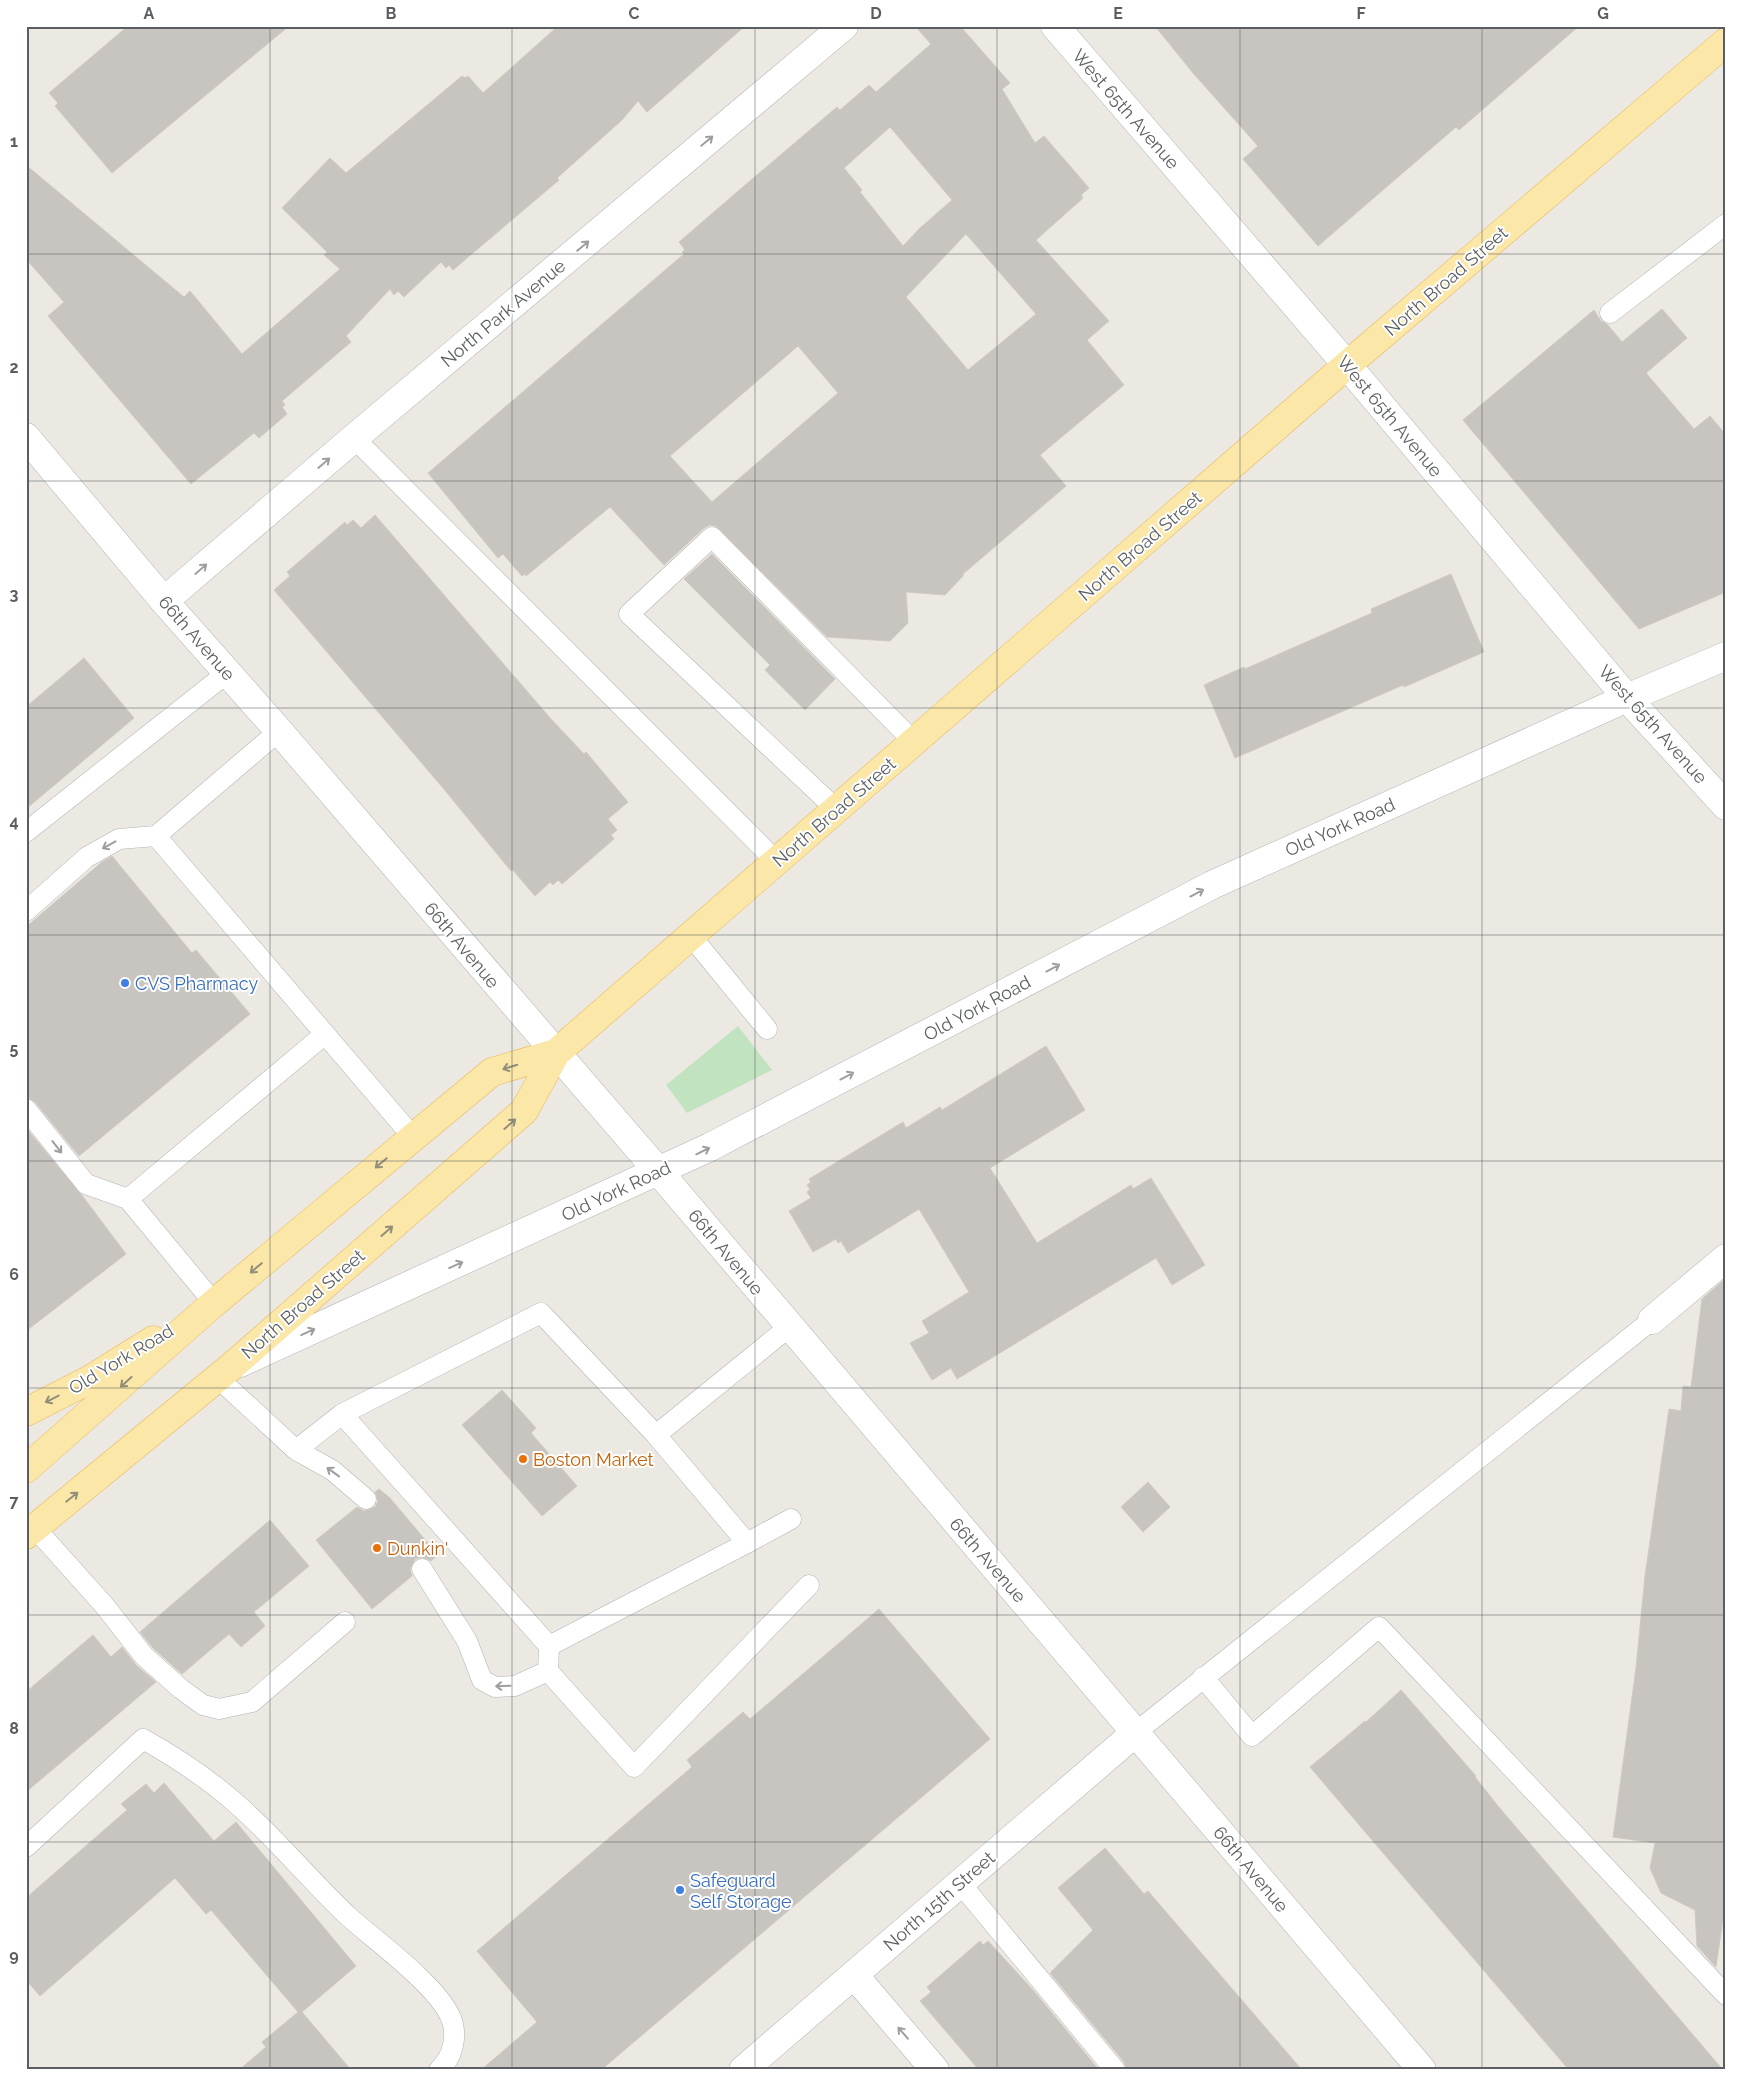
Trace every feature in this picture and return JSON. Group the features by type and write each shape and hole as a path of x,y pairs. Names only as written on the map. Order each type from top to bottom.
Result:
{"main road":[{"name":"North Broad Street","path":"29,1531 225,1372 524,1111 556,1053 778,862 1347,365 1726,42"},
{"name":"North Broad Street","path":"26,1469 214,1303 412,1136 492,1072 556,1053"},
{"name":"Old York Road","path":"26,1412 89,1380 214,1303"}],"street":[{"name":"North Park Avenue","path":"164,601 354,438 844,26"},
{"name":"West 65th Avenue","path":"1055,26 1347,365 1627,698 1726,806"},
{"name":"66th Avenue","path":"26,437 164,601 279,731 659,1172 1422,2070"},
{"name":"Old York Road","path":"225,1372 659,1172 728,1138 1212,885 1627,698 1726,656"},
{"path":"1652,1320 1726,1258"},
{"name":"North 15th Street","path":"743,2070 1135,1733"},
{"path":"854,1975 935,2070"}],"lane":[{"path":"1610,313 1726,224"},
{"path":"354,438 778,862"},
{"path":"836,810 629,614 712,537 914,742"},
{"path":"26,832 227,673"},
{"path":"26,911 87,857 119,839 156,836 279,731"},
{"path":"156,836 412,1136"},
{"path":"691,936 766,1029"},
{"path":"128,1199 325,1034"},
{"path":"26,1109 86,1184 128,1199 214,1303"},
{"path":"296,1450 342,1414 541,1312 656,1435 747,1542"},
{"path":"1135,1733 1652,1320"},
{"path":"656,1435 789,1327"},
{"path":"225,1372 296,1450 332,1470 366,1499"},
{"path":"342,1414 549,1646 548,1671 634,1767 809,1584"},
{"path":"549,1646 791,1519"},
{"path":"29,1531 104,1605 144,1656 181,1689 203,1705 219,1709 252,1702 345,1622"},
{"path":"422,1569 467,1641 482,1680 496,1687 515,1686 548,1671"},
{"path":"1203,1677 1252,1736 1379,1627 1726,1995"},
{"path":"26,1847 143,1739 191,1769 239,1806 349,1916 404,1964 439,1999 450,2017 455,2034 451,2053 439,2070"},
{"path":"960,1883 1115,2070"}],"green space":[{"path":"738,1026 772,1070 687,1113 666,1085"}],"building":[{"path":"128,26 289,26 112,173 55,106 58,103 49,93"},
{"path":"558,26 745,26 647,112 638,101 622,120 557,178 559,180 453,270 449,265 446,268 441,262 404,297 398,291 394,295 390,289 346,336 351,342 282,401 285,405 282,407 287,414 259,438 254,433 191,484 48,316 64,302 26,259 26,165 184,297 190,291 242,354 340,269 324,255 327,252 282,208 330,158 346,173 462,76 465,78 468,76 483,93"},
{"path":"915,26 960,26 1010,83 1002,89 1035,143 1044,136 1089,188 1081,195 1083,198 1036,240 1109,321 1087,340 1124,385 1040,455 1066,486 963,574 945,595 906,592 908,623 890,641 827,637 716,526 710,525 704,528 664,565 610,507 526,576 525,574 522,576 503,554 498,558 428,473 684,254 682,252 685,250 679,242 737,192 837,107 840,110 869,85 876,92 931,44","holes":["890,127 952,200 903,246 860,192 862,190 844,168","966,234 1036,314 968,370 906,297","798,346 838,393 712,502 670,456"]},
{"path":"1155,26 1579,26 1459,130 1456,127 1318,246 1243,159 1258,146 1193,73"},
{"path":"1662,309 1687,338 1646,373 1694,429 1710,416 1726,435 1726,592 1639,629 1463,420 1594,310 1601,321 1607,324 1622,342"},
{"path":"375,515 551,719 584,754 586,752 628,802 608,819 617,830 611,835 614,839 562,884 558,880 553,885 550,882 535,896 512,869 511,871 443,788 274,590 290,576 287,572 345,522 347,525 353,520 361,528"},
{"path":"712,554 835,679 805,710 765,670 770,665 684,579"},
{"path":"1451,574 1484,652 1235,758 1204,685 1372,613 1371,609"},
{"path":"84,658 134,718 26,809 26,707"},
{"name":"CVS Pharmacy","path":"112,856 192,953 196,950 250,1014 79,1156 35,1102 26,1097 26,927 102,862"},
{"path":"1046,1046 1085,1110 990,1168 1037,1243 1131,1185 1133,1189 1151,1178 1205,1265 1172,1285 1156,1258 957,1379 951,1368 932,1380 910,1343 929,1333 922,1321 969,1292 919,1209 848,1253 841,1241 838,1243 836,1239 813,1252 789,1211 811,1198 807,1192 810,1189 807,1185 811,1182 809,1179 903,1122 906,1128 940,1107 942,1110"},
{"path":"26,1128 81,1194 126,1254 26,1331"},
{"path":"1724,1280 1726,1281 1726,1899 1716,1967 1697,1946 1695,1910 1661,1893 1650,1868 1655,1843 1613,1837 1636,1668 1645,1576 1669,1409 1681,1411 1683,1386 1691,1387 1702,1299"},
{"name":"Boston Market","path":"502,1390 536,1428 531,1433 577,1486 542,1516 462,1425"},
{"path":"1148,1482 1170,1507 1143,1532 1121,1507"},
{"name":"Dunkin'","path":"379,1489 390,1498 438,1555 431,1561 422,1557 415,1559 410,1569 412,1576 372,1609 316,1540 357,1507 364,1511 375,1507 378,1501 375,1492"},
{"path":"270,1520 309,1566 254,1612 265,1626 241,1647 229,1634 182,1674 153,1648 140,1632"},
{"name":"Safeguard Self Storage","path":"879,1609 990,1739 601,2070 481,2070 537,2022 477,1951 692,1767 687,1760 743,1712 750,1719"},
{"path":"93,1635 111,1657 122,1647 136,1665 156,1682 26,1792 26,1692"},
{"path":"1401,1690 1476,1776 1498,1806 1723,2070 1569,2070 1310,1767 1366,1722"},
{"path":"164,1783 214,1841 236,1822 356,1966 302,2012 351,2070 239,2070 266,2047 262,2042 298,2012 211,1910 206,1914 175,1878 40,1996 26,1980 26,1898 127,1810 121,1804 146,1784 154,1793"},
{"path":"1105,1848 1144,1894 1148,1891 1302,2070 1127,2070 1124,2062 1050,1973 1093,1930 1058,1888"},
{"path":"980,1941 983,1945 988,1941 1033,1990 1099,2070 979,2070 920,2001 931,1992 927,1987"}],"place":[{"name":"CVS Pharmacy","path":"125,983"},
{"name":"Boston Market","path":"523,1459"},
{"name":"Dunkin'","path":"377,1548"},
{"name":"Safeguard Self Storage","path":"680,1890"}]}
